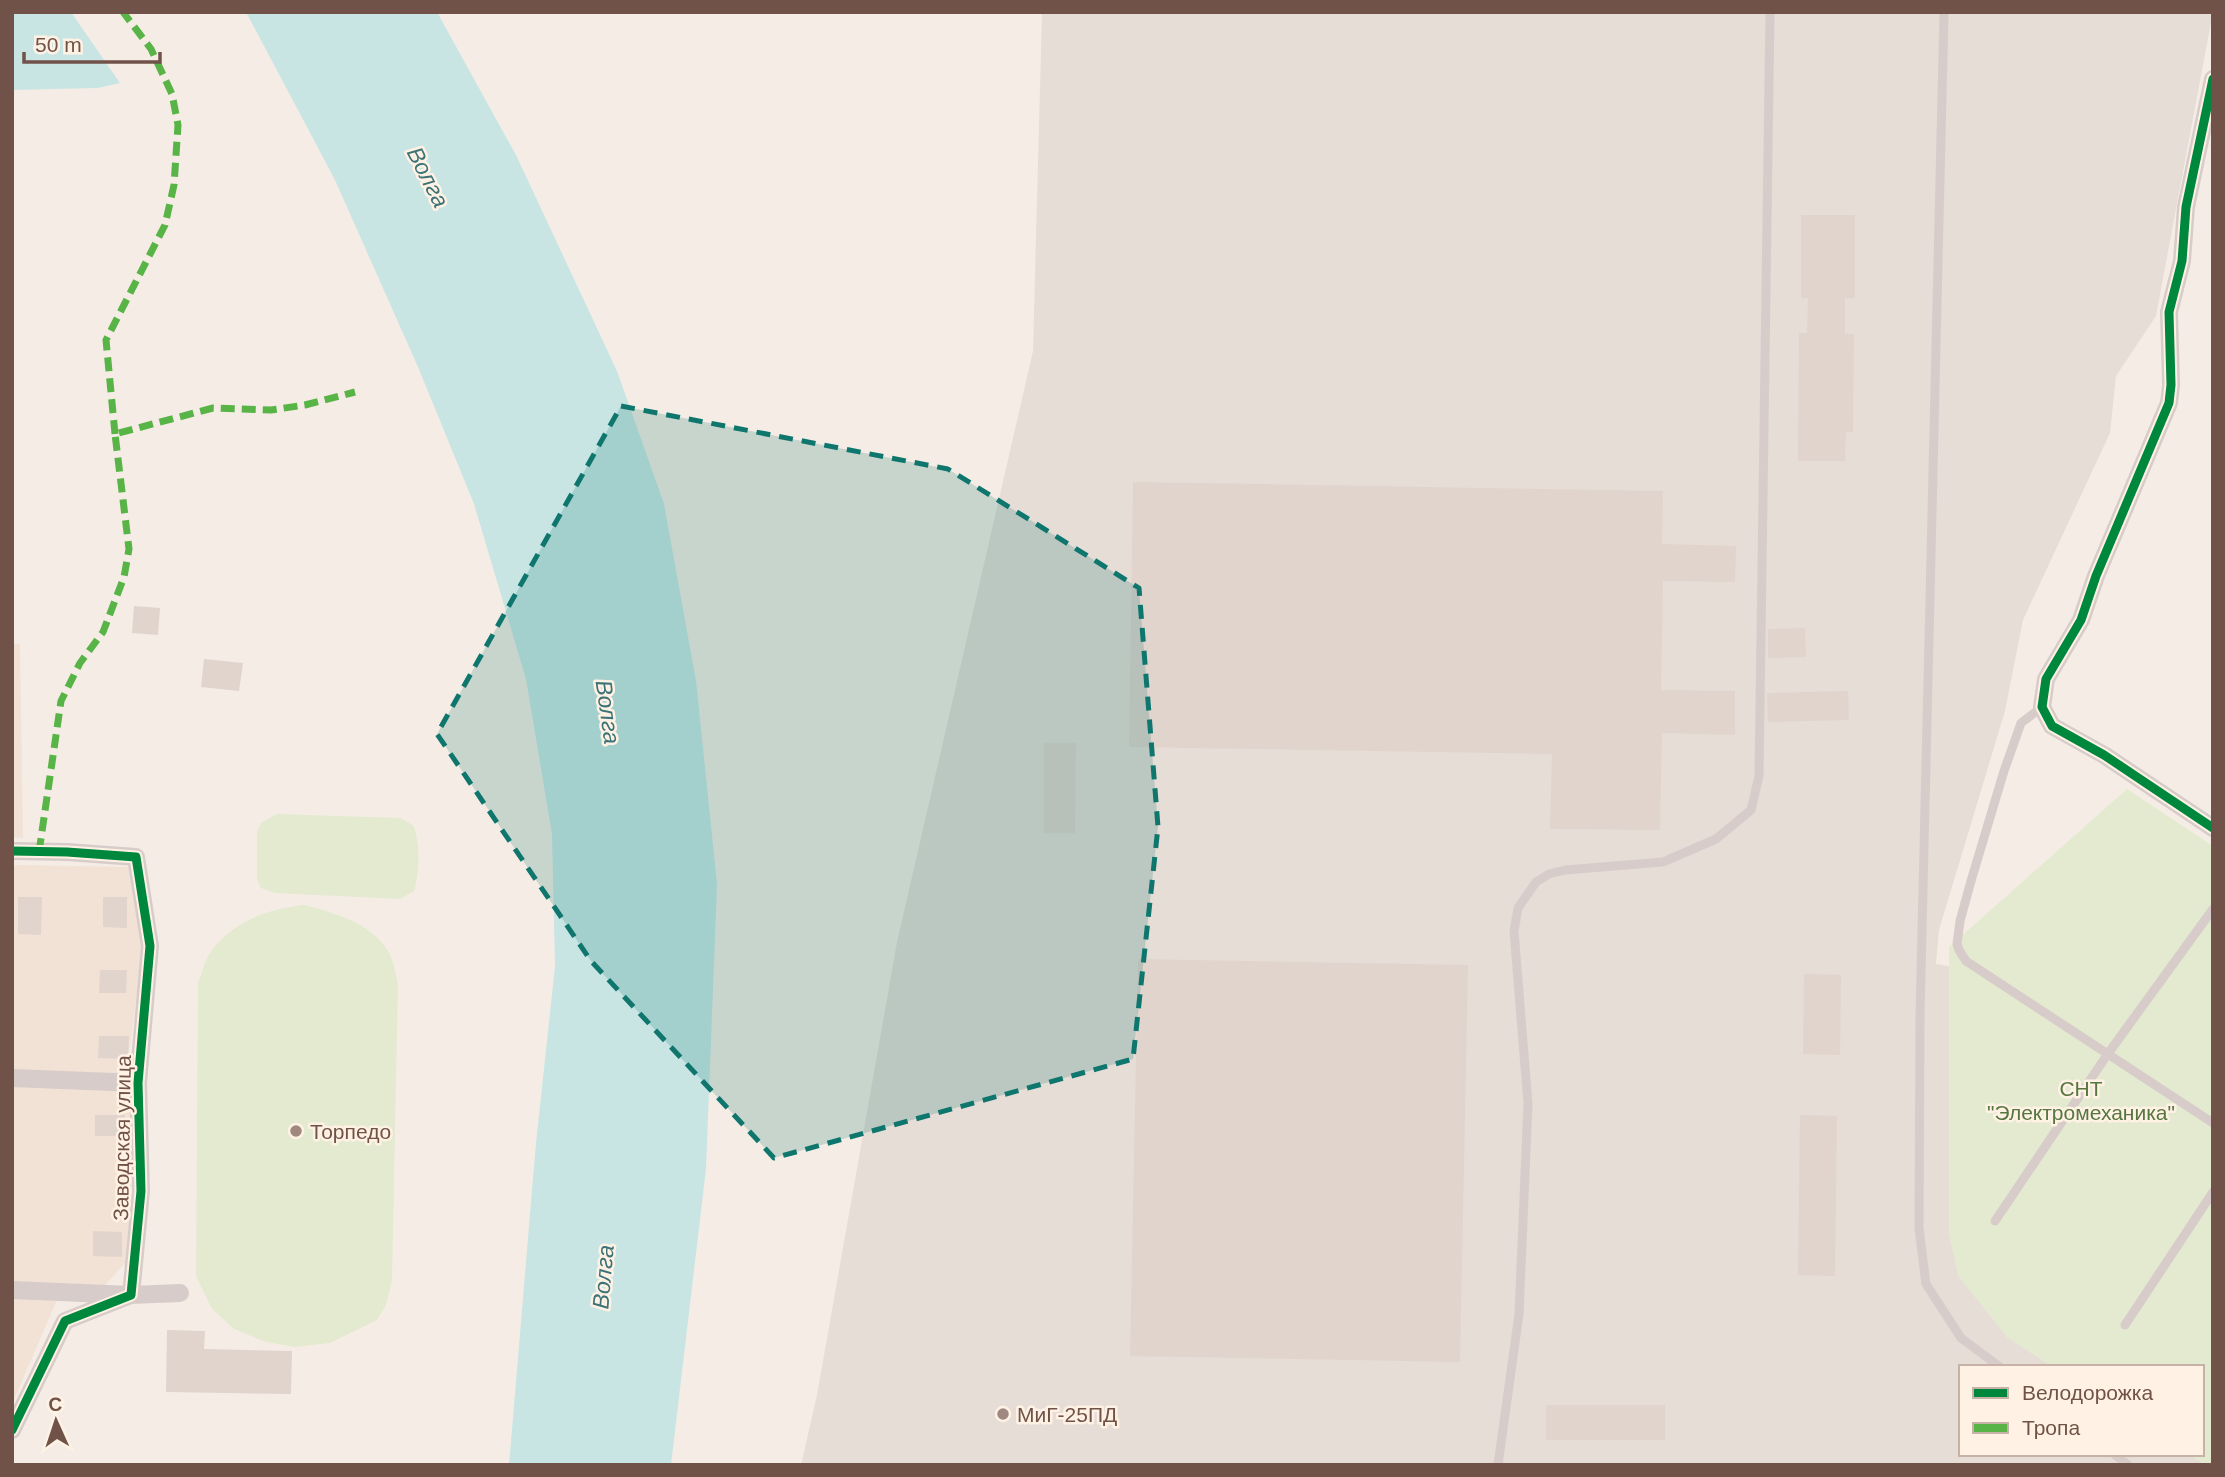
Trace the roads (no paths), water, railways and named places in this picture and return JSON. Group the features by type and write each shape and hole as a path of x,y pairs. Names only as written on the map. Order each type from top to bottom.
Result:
{"street":[{"path":"2213,79 2186,207 2182,261 2169,312 2169,403 2096,576 2081,620 2046,679 2042,708 2052,726 2104,755 2213,828"},
{"name":"Заводская улица","path":"12,851 136,857 150,946 138,1083 141,1191 131,1295"},
{"path":"12,1079 138,1083"},
{"path":"12,1290 131,1295 180,1293"},
{"path":"12,1430 65,1321 131,1295"}],"lane":[{"path":"1498,1465 1519,1314 1528,1104 1514,931 1518,908 1536,882 1549,874 1566,870 1663,862 1716,839 1751,810 1759,776 1770,12"},
{"path":"1944,12 1920,1015 1919,1228 1926,1284 1962,1338 1997,1365"},
{"path":"2042,708 2021,723 2004,771 1963,907 1957,944 1959,950 1966,961 2213,1123"},
{"path":"1995,1221 2107,1055 2213,909"},
{"path":"2125,1325 2213,1192"}],"water":[{"path":"12,12 71,12 120,83 98,88 12,90"},
{"name":"Волга","path":"246,12 437,12 516,155 617,371 664,504 696,681 717,884 706,1169 671,1465 509,1465 536,1143 555,966 552,834 526,679 474,504 418,367 335,180"}],"place":[{"name":"Торпедо","path":"296,1131"},
{"name":"МиГ-25ПД","path":"1003,1414"}],"park label":[{"name":"СНТ \"Электромеханика\"","path":"2081,1100"}]}
